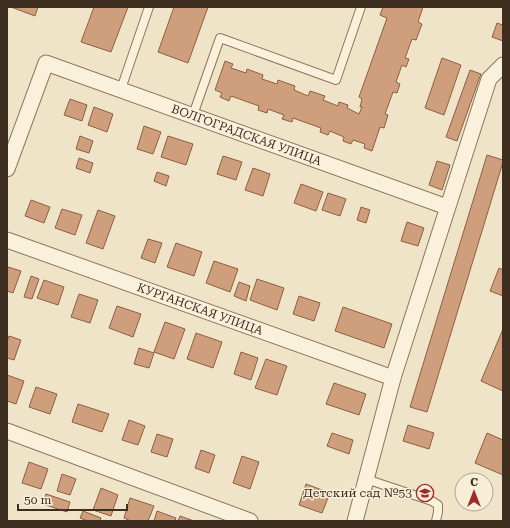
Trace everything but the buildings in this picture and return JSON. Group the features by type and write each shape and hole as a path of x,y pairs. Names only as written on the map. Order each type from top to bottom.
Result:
{"street":[{"name":"ВОЛГОГРАДСКАЯ УЛИЦА","path":"7,169 46,63 447,207"},
{"path":"355,521 393,378 447,207 489,79 503,65"},
{"name":"КУРГАНСКАЯ УЛИЦА","path":"7,240 393,378"},
{"path":"7,431 250,521"}],"lane":[{"path":"121,90 149,7"},
{"path":"193,115 220,38 336,80 361,7"},
{"path":"366,478 432,501 438,505 436,521"}],"place":[{"name":"Детский сад №53","path":"425,493"}]}
